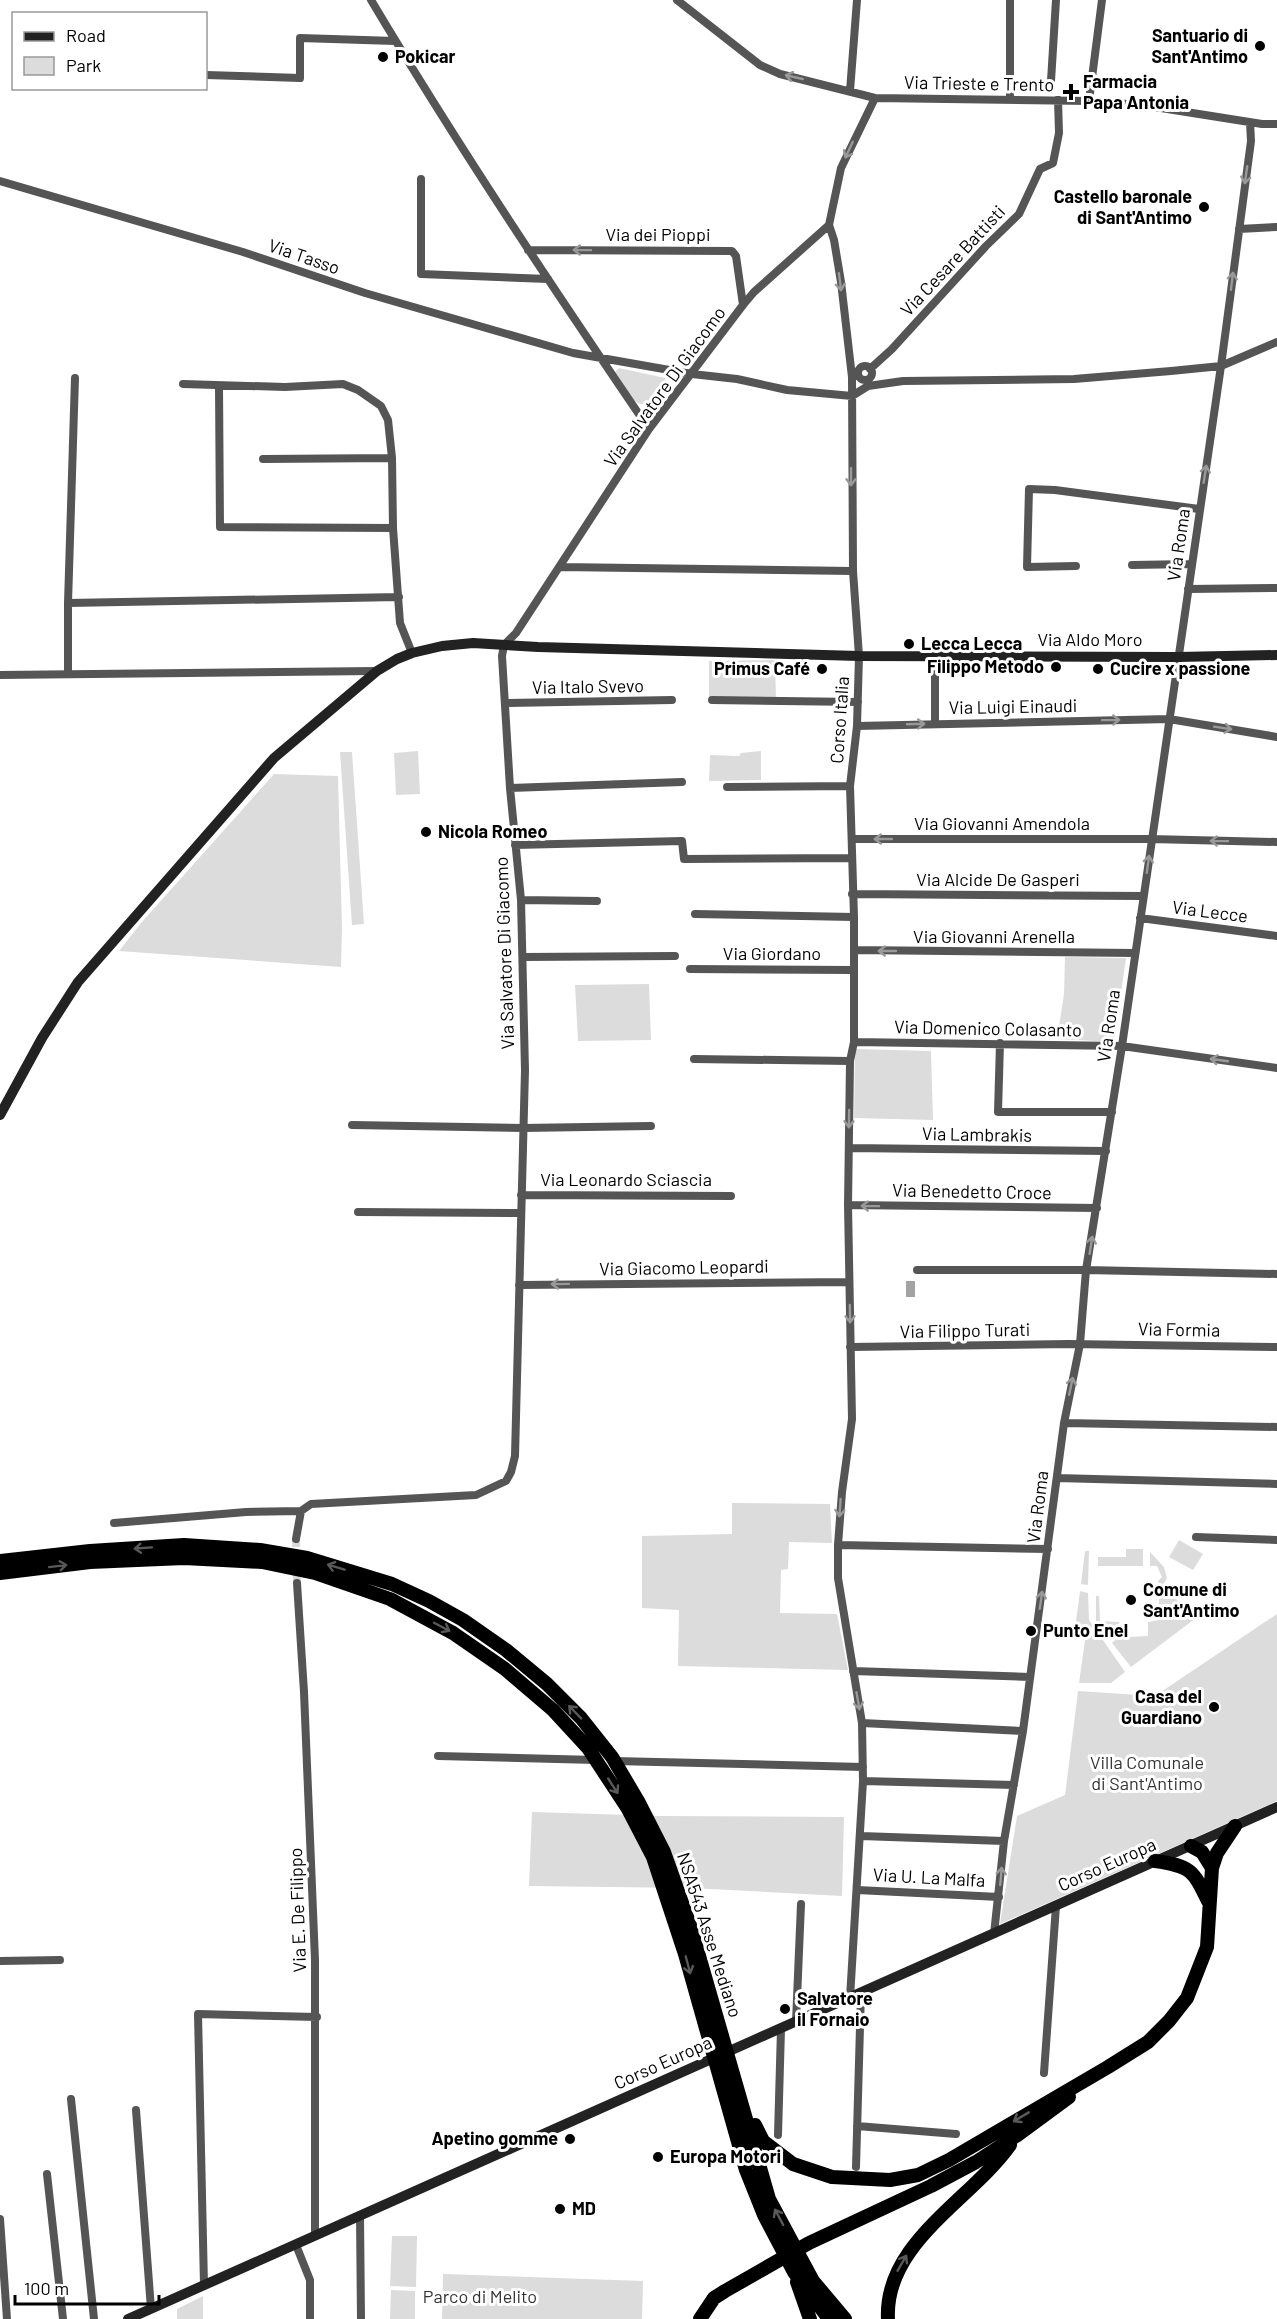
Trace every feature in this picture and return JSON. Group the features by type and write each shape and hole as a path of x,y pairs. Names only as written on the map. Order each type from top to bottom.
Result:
{"highway":[{"name":"NSA543 Asse Mediano","path":"0,1561 90,1551 183,1545 260,1550 307,1558 392,1584 455,1615 506,1650 554,1690 581,1718 612,1757 664,1852 691,1928 769,2199 813,2281 845,2319"},
{"name":"NSA543 Asse Mediano","path":"0,1573 90,1562 184,1557 262,1562 315,1573 390,1599 453,1633 506,1669 553,1710 588,1748 628,1809 653,1857 685,1954 746,2170 764,2214 794,2272 829,2319"},
{"path":"737,2087 763,2141 793,2164 832,2177 890,2180 918,2175 949,2160 1148,2042 1169,2021 1187,1998 1207,1947 1212,1868 1217,1853 1235,1826"},
{"path":"1191,1846 1202,1852 1212,1868"},
{"path":"1191,1846 1194,1873 1209,1903"},
{"path":"1155,1861 1175,1864 1194,1873"},
{"path":"700,2319 714,2298 782,2258 947,2178 1016,2136 1108,2067"},
{"path":"888,2319 890,2290 906,2257 944,2214 998,2161 1016,2136"},
{"path":"794,2272 810,2319"}],"street":[{"path":"371,0 528,250 649,429"},
{"name":"Via Trieste e Trento","path":"677,0 760,65 780,74 875,98 1089,101 1142,105 1277,124"},
{"path":"850,91 857,0"},
{"path":"1010,0 1010,99"},
{"path":"1051,81 1056,0"},
{"path":"1089,101 1102,0"},
{"path":"207,75 300,78 300,38 395,41"},
{"path":"829,225 841,168 875,98"},
{"name":"Via Cesare Battisti","path":"870,373 1018,214 1040,169 1053,163 1059,133 1058,100"},
{"name":"Via Roma","path":"994,1934 1004,1841 1023,1731 1064,1423 1080,1344 1086,1270 1122,1046 1221,366 1251,141 1250,122"},
{"path":"422,179 421,274 548,279"},
{"name":"Via Tasso","path":"0,181 243,252 365,293 573,353 692,374 737,379 787,390 852,396"},
{"name":"Via Salvatore Di Giacomo","path":"114,1523 246,1512 301,1511 311,1504 476,1495 506,1481 511,1472 515,1456 525,1070 521,900 510,788 502,656 504,645 516,633 649,429 743,305 754,292 829,225"},
{"name":"Corso Italia","path":"829,225 834,240 855,376 852,396 853,571 859,656 857,726 850,786 854,917 854,1042 850,1060 848,1205 852,1419 842,1492 838,1545 838,1578 862,1723 864,1781 850,1998"},
{"path":"1239,229 1277,227"},
{"name":"Via dei Pioppi","path":"528,250 732,251 736,256 743,305"},
{"path":"852,396 868,386 882,383 1004,378 1097,378 1221,366 1277,342"},
{"path":"855,376 862,367 866,366 870,373 882,383"},
{"path":"68,673 75,378"},
{"path":"183,384 285,387 343,384 358,390 381,406 388,420 392,458 393,528 400,623 412,653"},
{"path":"219,386 220,527 393,528"},
{"path":"263,459 392,458"},
{"path":"1076,566 1027,567 1029,489 1055,490 1199,509"},
{"path":"1132,565 1191,564"},
{"path":"560,567 853,571"},
{"path":"1188,589 1277,588"},
{"path":"68,603 399,597"},
{"name":"Via Aldo Moro","path":"2,1108 42,1038 78,982 274,758 377,671 412,653 458,644 859,656 1277,655"},
{"path":"935,656 936,724"},
{"path":"0,675 377,671"},
{"name":"Via Italo Svevo","path":"505,703 672,700"},
{"path":"712,700 858,702"},
{"name":"Via Luigi Einaudi","path":"857,726 1169,719 1277,737"},
{"path":"510,788 682,783"},
{"path":"727,788 850,786"},
{"name":"Via Giovanni Amendola","path":"852,839 1151,839 1277,842"},
{"path":"515,845 682,841 684,859 851,858"},
{"name":"Via Alcide De Gasperi","path":"852,894 1143,896"},
{"path":"521,900 597,901"},
{"path":"695,914 854,917"},
{"name":"Via Lecce","path":"1140,918 1277,936"},
{"name":"Via Giovanni Arenella","path":"854,950 1135,953"},
{"path":"523,957 675,956"},
{"name":"Via Giordano","path":"690,969 853,970"},
{"name":"Via Domenico Colasanto","path":"854,1042 1122,1046 1277,1068"},
{"path":"1000,1043 998,1112 1112,1112"},
{"path":"693,1059 850,1060"},
{"path":"352,1125 523,1128 651,1126"},
{"name":"Via Lambrakis","path":"849,1148 1106,1151"},
{"name":"Via Leonardo Sciascia","path":"521,1195 730,1196"},
{"name":"Via Benedetto Croce","path":"848,1205 1097,1208"},
{"path":"358,1212 520,1213"},
{"path":"917,1270 1086,1270 1277,1274"},
{"name":"Via Giacomo Leopardi","path":"519,1285 849,1282"},
{"name":"Via Formia","path":"1080,1344 1277,1347"},
{"name":"Via Filippo Turati","path":"850,1347 1080,1344"},
{"path":"1064,1423 1277,1427"},
{"path":"1057,1478 1277,1484"},
{"path":"296,1539 301,1511"},
{"path":"1196,1537 1277,1540"},
{"path":"838,1545 1048,1549"},
{"name":"Via E. De Filippo","path":"297,1583 304,1692 317,2018 315,2236"},
{"path":"853,1671 1030,1677"},
{"path":"862,1723 1023,1731"},
{"path":"438,1756 863,1767"},
{"path":"864,1781 1014,1785"},
{"name":"Corso Europa","path":"128,2319 1277,1807"},
{"path":"861,1836 1004,1841"},
{"name":"Via U. La Malfa","path":"856,1890 999,1897"},
{"path":"796,2022 801,1904"},
{"path":"1044,2073 1056,1906"},
{"path":"0,1961 60,1960"},
{"path":"856,2167 861,1992"},
{"path":"204,2285 198,2014 317,2018"},
{"path":"778,2135 781,2029"},
{"path":"71,2099 94,2319"},
{"path":"136,2110 151,2309"},
{"path":"857,2126 956,2134"},
{"path":"47,2174 63,2319"},
{"path":"360,2216 361,2319"},
{"path":"0,2219 8,2319"},
{"path":"296,2245 309,2280 310,2319"}],"green space":[{"path":"619,368 665,378 661,395 652,403 641,404 635,401 615,372"},
{"path":"775,660 776,699 709,699 709,661"},
{"path":"418,751 420,794 396,795 394,753"},
{"path":"761,751 761,780 709,781 710,755 739,756 741,753"},
{"path":"340,752 352,752 364,924 352,925"},
{"path":"274,774 338,776 341,967 119,951 141,923"},
{"path":"1065,957 1126,958 1114,1042 1057,1039 1064,994"},
{"path":"649,984 651,1040 578,1041 575,985"},
{"path":"855,1049 931,1051 933,1120 854,1118"},
{"path":"732,1503 830,1504 832,1543 789,1542 788,1569 781,1570 780,1613 837,1614 848,1670 678,1666 679,1610 642,1608 642,1536 732,1534"},
{"path":"1179,1540 1203,1554 1193,1570 1169,1557"},
{"path":"1126,1549 1143,1549 1143,1566 1098,1566 1098,1557 1126,1557"},
{"path":"1085,1551 1089,1551 1088,1585 1081,1584"},
{"path":"1150,1552 1164,1567 1167,1578 1163,1585 1159,1586 1158,1581 1162,1577 1157,1566 1150,1566"},
{"path":"1080,1591 1088,1593 1089,1620 1125,1672 1111,1683 1079,1683 1085,1640 1074,1637"},
{"path":"1167,1591 1196,1618 1131,1667 1112,1643 1127,1628 1128,1637 1148,1636 1148,1622 1159,1620 1159,1594"},
{"path":"1096,1596 1099,1596 1100,1621 1120,1622 1108,1636 1096,1621"},
{"name":"Villa Comunale di Sant'Antimo","path":"1277,1614 1277,1801 1000,1924 1017,1816 1065,1795 1078,1691 1155,1696"},
{"path":"532,1812 661,1816 844,1817 842,1896 691,1888 529,1886"},
{"path":"392,2236 417,2236 416,2287 390,2286"},
{"name":"Parco di Melito","path":"443,2274 643,2281 642,2319 442,2319"},
{"path":"391,2290 415,2291 415,2319 390,2319"},
{"path":"203,2296 203,2319 177,2319 177,2309"}],"shaded area":[{"path":"906,1281 915,1281 915,1297 906,1297"}],"tunnel":[{"path":"296,1539 297,1583"}],"place":[{"name":"Santuario di Sant'Antimo","path":"1260,46"},
{"name":"Pokicar","path":"383,57"},
{"name":"Farmacia Papa Antonia","path":"1071,92"},
{"name":"Castello baronale di Sant'Antimo","path":"1204,207"},
{"name":"Lecca Lecca","path":"909,644"},
{"name":"Filippo Metodo","path":"1056,667"},
{"name":"Primus Café","path":"822,669"},
{"name":"Cucire x passione","path":"1098,669"},
{"name":"Nicola Romeo","path":"426,832"},
{"name":"Comune di Sant'Antimo","path":"1131,1600"},
{"name":"Punto Enel","path":"1031,1631"},
{"name":"Casa del Guardiano","path":"1214,1707"},
{"name":"Salvatore il Fornaio","path":"785,2009"},
{"name":"Apetino gomme","path":"570,2139"},
{"name":"Europa Motori","path":"658,2157"},
{"name":"MD","path":"560,2209"}]}
